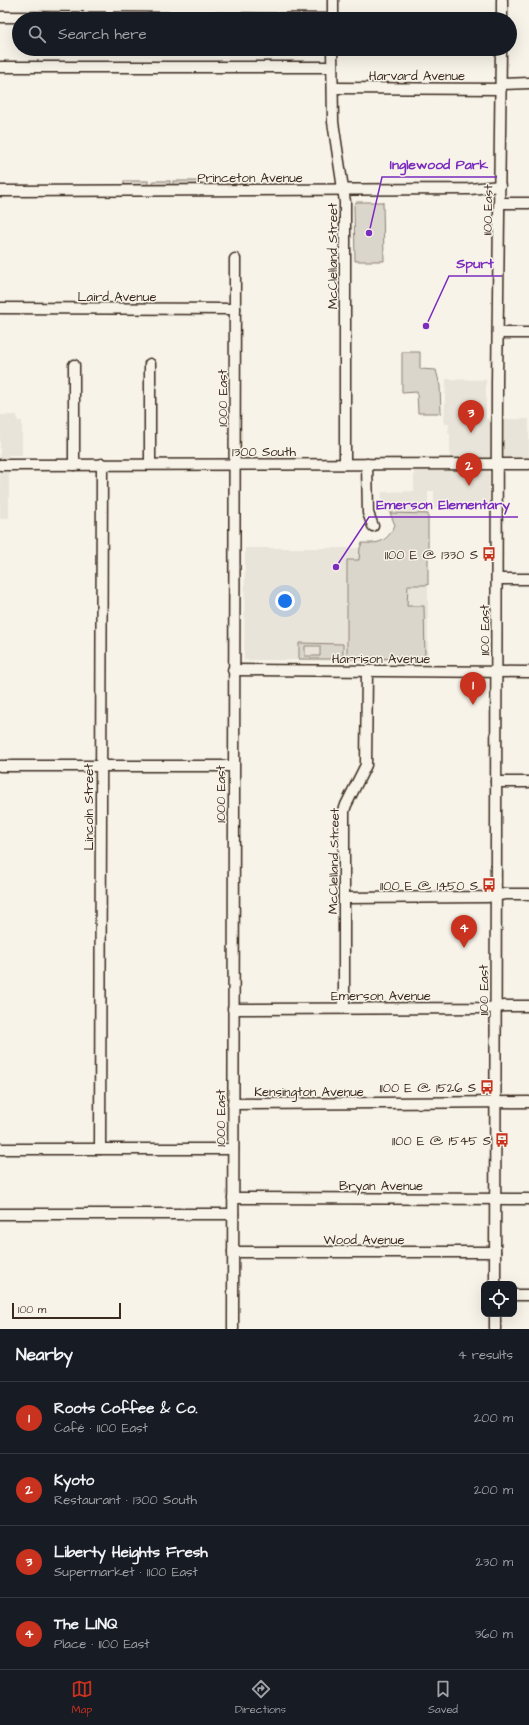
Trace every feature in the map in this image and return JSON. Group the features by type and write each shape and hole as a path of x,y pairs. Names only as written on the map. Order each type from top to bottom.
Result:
{"street":[{"path":"333,0 333,12"},
{"path":"502,0 502,12"},
{"path":"0,17 12,17"},
{"name":"McClelland Street","path":"332,56 333,122 345,202 345,464"},
{"name":"1100 East","path":"495,1281 497,464 501,56"},
{"path":"0,67 332,67"},
{"name":"Harvard Avenue","path":"333,88 501,86 529,84"},
{"name":"Princeton Avenue","path":"0,191 470,189 500,186"},
{"path":"500,203 529,203"},
{"name":"1000 East","path":"233,1329 232,1104 235,259"},
{"name":"Laird Avenue","path":"0,308 235,309"},
{"path":"498,333 529,333"},
{"path":"150,364 150,464"},
{"path":"74,365 74,465"},
{"name":"Lincoln Street","path":"100,1149 102,464"},
{"path":"367,464 368,513 373,526"},
{"name":"1300 South","path":"0,465 529,464"},
{"path":"497,579 529,579"},
{"name":"Harrison Avenue","path":"233,670 529,672"},
{"name":"McClelland Street","path":"344,1008 345,808 366,765 367,671"},
{"path":"0,766 233,766"},
{"path":"496,782 529,782"},
{"path":"344,898 487,897 505,894 529,894"},
{"name":"Emerson Avenue","path":"233,1009 487,1008 529,1006"},
{"name":"Kensington Avenue","path":"232,1104 529,1102"},
{"path":"0,1149 233,1149"},
{"name":"Bryan Avenue","path":"233,1198 529,1199"},
{"path":"0,1214 233,1214"},
{"name":"Wood Avenue","path":"233,1252 496,1252"},
{"path":"517,1295 529,1295"},
{"path":"495,1317 495,1329"}],"shaded area":[{"path":"124,181 148,181 148,186 124,186"},
{"path":"153,181 170,181 170,186 153,186"},
{"path":"173,181 200,181 200,186 173,186"},
{"path":"356,202 383,202 384,261 355,261 354,205"},
{"path":"402,352 420,352 420,369 436,370 440,386 441,413 418,413 417,392 402,393"},
{"path":"446,379 486,380 486,419 529,419 529,457 489,458 489,508 434,508 434,491 428,491 428,661 244,660 245,548 359,548 362,543 383,541 391,534 395,525 390,513 381,505 382,492 419,491 414,491 414,471 450,471 449,424 444,424"},
{"path":"0,415 17,415 18,421 22,421 22,455 9,455 9,518 0,519"},
{"path":"390,513 428,514 428,585 408,585 407,606 424,606 425,658 347,659 347,560 359,560 362,543 382,541 389,535 395,525"},
{"path":"299,643 343,644 343,659 299,659","holes":["305,646 320,646 320,656 305,656"]}],"place":[{"name":"Inglewood Park","path":"369,233"},
{"name":"Spurt","path":"426,326"},
{"name":"Liberty Heights Fresh","path":"471,433"},
{"name":"Kyoto","path":"469,486"},
{"name":"1100 E @ 1330 S","path":"489,554"},
{"name":"Emerson Elementary","path":"336,567"},
{"name":"Roots Coffee & Co.","path":"473,705"},
{"name":"1100 E @ 1450 S","path":"489,885"},
{"name":"The LINQ","path":"464,948"},
{"name":"1100 E @ 1526 S","path":"487,1087"},
{"name":"1100 E @ 1545 S","path":"502,1140"}]}
